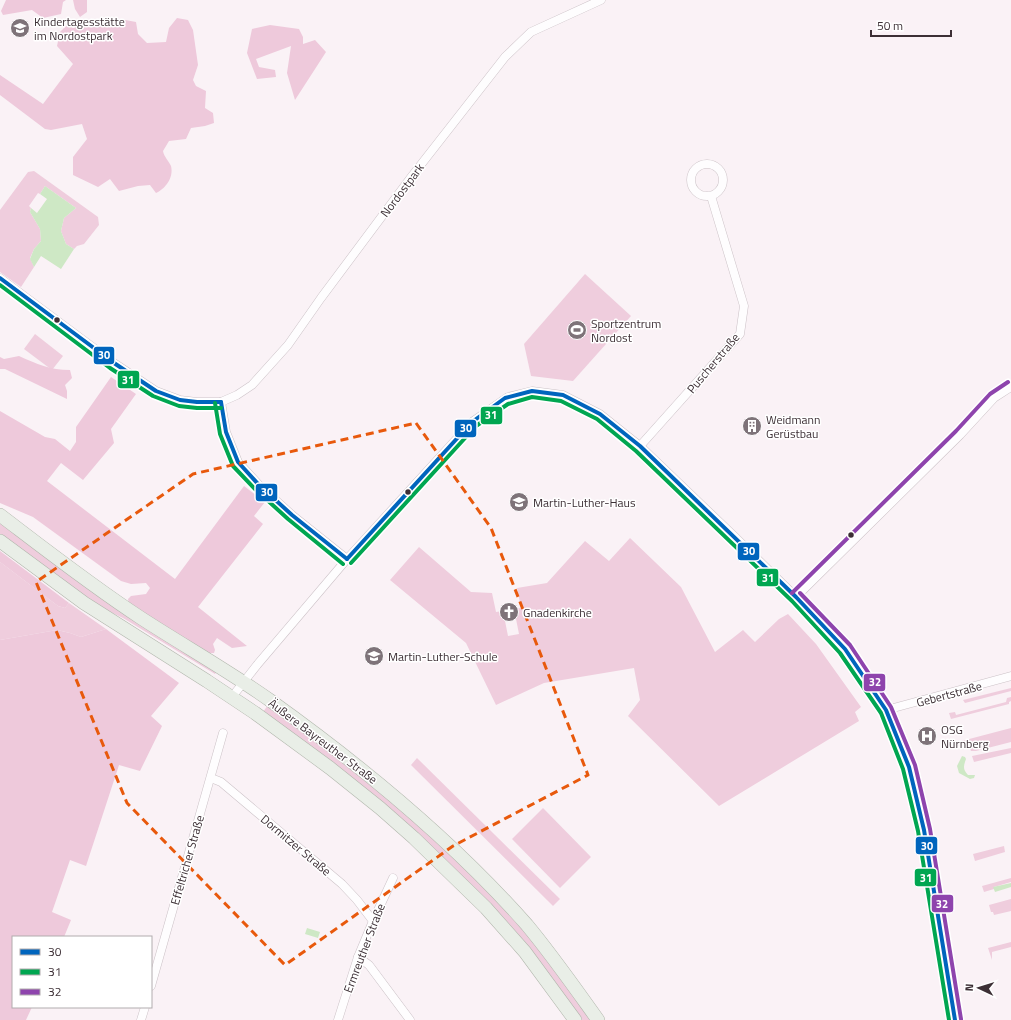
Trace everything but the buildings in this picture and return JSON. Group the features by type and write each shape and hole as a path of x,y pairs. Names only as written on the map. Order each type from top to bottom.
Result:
{"main road":[{"name":"Äußere Bayreuther Straße","path":"0,515 117,602 244,682 352,762 398,799 490,885 528,927 598,1020"},
{"name":"Äußere Bayreuther Straße","path":"0,541 90,608 232,698 268,722 330,768 414,838 466,887 529,957 575,1020"}],"street":[{"name":"Nordostpark","path":"1,281 156,392 180,400 197,402 221,402 237,395 252,386 288,345 399,193 505,57 531,32 601,0"},
{"name":"Puscherstraße","path":"640,446 740,334 744,306 711,196"},
{"path":"796,597 960,435 994,398 1011,387"},
{"path":"232,698 347,559 472,422 505,398 532,391 563,395 600,414 640,446 796,597 845,649 886,710 909,767 924,830 955,1020"},
{"path":"221,402 226,432 238,462 259,485 292,515 347,559"},
{"name":"Gebertstraße","path":"886,710 1011,676"},
{"name":"Effeltricher Straße","path":"152,983 223,733"},
{"name":"Dormitzer Straße","path":"211,778 222,782 342,884 357,900 373,921"},
{"name":"Ermreuther Straße","path":"338,1020 358,958 393,878"},
{"path":"358,958 369,965 410,1020"},
{"path":"141,1020 145,1008"}],"highlighted area":[{"path":"416,423 491,528 588,775 453,846 285,965 127,803 36,582 193,474"}],"shaded area":[{"path":"6,0 66,0 63,2 61,14 43,18 32,10 3,15 1,11"},
{"path":"73,0 87,0 87,12 80,17 75,9"},
{"path":"177,18 188,20 193,30 198,65 193,80 196,86 206,91 205,108 213,113 214,123 191,128 186,139 169,141 163,151 172,170 170,179 163,189 156,193 150,185 138,186 119,191 110,179 98,187 73,175 73,157 87,139 82,124 51,130 45,129 0,95 0,75 43,104 73,64 57,46 60,32 66,26 74,28 80,22 106,23 120,19 136,22 138,34 147,43 166,42 169,28"},
{"path":"270,25 299,29 303,37 303,44 315,40 326,52 295,100 287,73 291,46 256,59 259,67 275,70 276,77 257,79 247,53 252,29"},
{"path":"34,171 98,217 99,225 84,244 77,246 74,249 66,244 61,231 64,218 76,208 45,186 29,206 31,208 30,212 40,229 41,241 34,249 30,258 34,267 21,287 0,272 0,210 28,172"},
{"path":"45,186 76,208 64,218 61,231 66,244 74,249 61,269 41,256 34,267 30,259 34,249 41,241 40,229 30,212 31,208 37,213 47,199 40,194"},
{"name":"Sportzentrum Nordost","path":"585,274 631,316 573,381 531,376 524,344"},
{"path":"35,334 63,356 52,370 24,349"},
{"path":"19,356 50,368 70,370 72,378 65,385 67,399 5,369 0,369 0,357 4,359"},
{"path":"111,377 136,394 111,429 114,443 83,480 61,463 47,481 175,579 244,486 265,502 254,516 263,524 198,607 247,646 232,648 217,638 213,644 215,650 214,653 206,653 129,604 128,599 131,596 146,594 150,588 146,583 131,584 121,581 33,517 0,503 0,411 45,437 55,439 70,451 76,442 76,427"},
{"path":"0,522 217,671 215,674 123,618 100,607 66,585 0,534"},
{"path":"630,538 681,587 715,652 743,630 755,642 779,619 788,614 816,644 861,707 855,712 859,721 719,806 628,716 640,700 634,668 544,683 496,705 466,643 390,580 419,547 471,592 492,593 496,612 503,611 508,636 519,634 514,609 521,608 517,588 547,583 585,541 609,561"},
{"path":"0,551 69,603 65,608 58,606 0,562"},
{"path":"0,562 58,606 65,608 69,603 106,629 81,637 57,630 0,640"},
{"path":"106,629 179,683 151,716 162,726 140,771 119,765 86,866 70,860 52,912 71,920 64,936 12,936 12,1008 32,1008 26,1020 0,1020 0,640 57,630 81,637"},
{"path":"1011,688 1011,691 965,703 963,700"},
{"path":"1011,697 1009,704 951,719 949,713 955,712 956,715 1006,702 1007,698"},
{"path":"268,705 367,781 461,863 528,935 591,1020 582,1020 523,942 263,712"},
{"path":"1011,728 1011,742 976,751 971,751 969,747 955,746 954,743"},
{"path":"1011,748 1011,753 974,762 972,756"},
{"path":"962,756 966,759 964,765 965,771 968,775 975,775 974,778 970,779 959,773 957,766"},
{"path":"417,758 560,899 553,906 411,765"},
{"path":"543,808 591,857 560,888 512,839"},
{"path":"1004,846 1005,852 975,861 973,854"},
{"path":"1011,878 1011,882 994,887 994,889 984,892 982,886"},
{"path":"1011,883 1011,887 995,892 993,887"},
{"path":"1011,899 1011,911 994,915 993,912 991,912 989,905"},
{"path":"307,928 320,932 318,938 305,934"},
{"path":"1011,942 1011,947 992,952 992,960 988,948"}],"transit line":[{"name":"30","path":"0,278 114,363 156,391 180,400 221,402"},
{"name":"31","path":"0,285 110,368 153,396 179,406 221,408"},
{"name":"32","path":"792,593 956,431 990,394 1008,382"},
{"name":"30","path":"347,559 472,422 505,398 532,391 563,395 600,414 640,446 796,597 845,649 886,710 909,767 924,830 955,1020"},
{"name":"31","path":"351,563 476,426 508,404 532,397 561,401 597,419 636,451 792,601 840,653 881,713 903,769 918,831 949,1020"},
{"name":"30","path":"221,402 226,432 238,462 259,485 292,515 347,559"},
{"name":"31","path":"215,403 220,434 233,466 255,489 288,519 343,564"},
{"name":"32","path":"800,593 850,645 891,707 915,765 930,829 961,1019"}],"place":[{"name":"Kindertagesstätte im Nordostpark","path":"20,28"},
{"name":"Sportzentrum Nordost","path":"577,330"},
{"name":"Weidmann Gerüstbau","path":"752,426"},
{"name":"Martin-Luther-Haus","path":"519,502"},
{"name":"Gnadenkirche","path":"509,612"},
{"name":"Martin-Luther-Schule","path":"374,656"},
{"name":"OSG Nürnberg","path":"927,736"}]}
